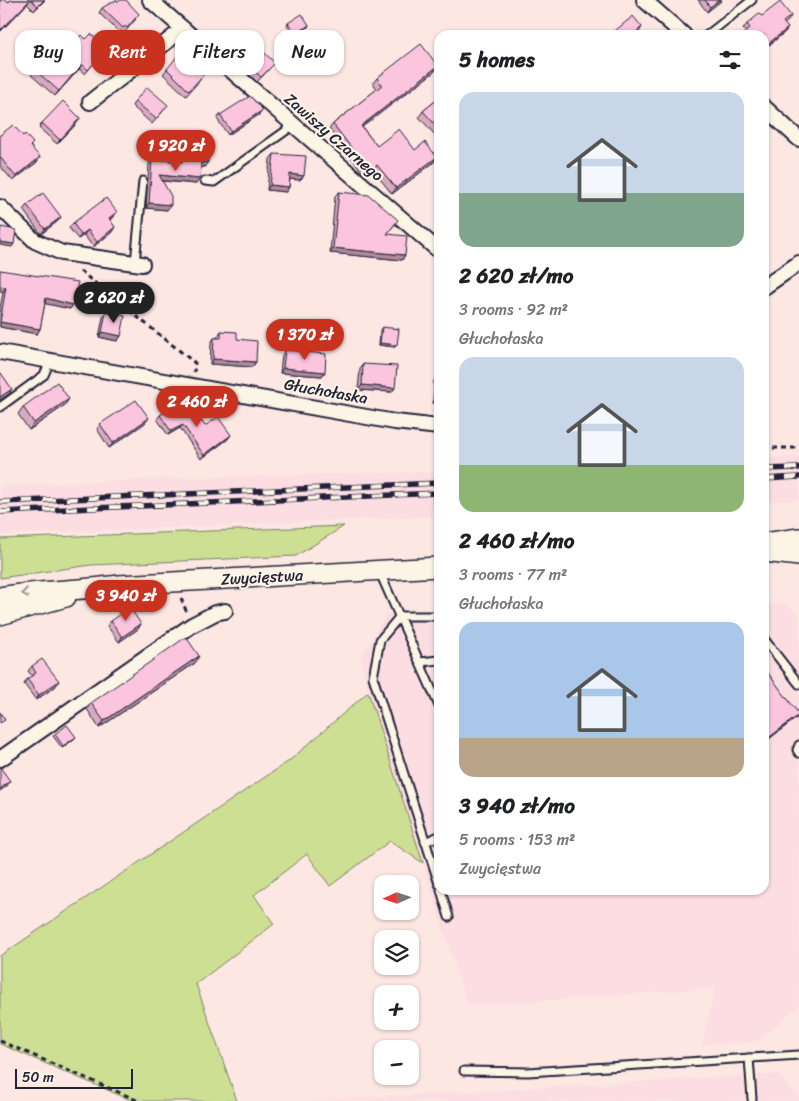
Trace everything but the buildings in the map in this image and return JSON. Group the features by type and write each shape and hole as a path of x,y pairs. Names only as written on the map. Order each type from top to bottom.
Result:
{"main road":[{"path":"769,542 799,538"},
{"path":"769,553 799,556"},
{"name":"Zwycięstwa","path":"0,597 28,592 86,590 119,585 434,567"},
{"name":"Zwycięstwa","path":"0,615 46,604 86,590"}],"street":[{"name":"Zawiszy Czarnego","path":"150,0 434,247"},
{"path":"644,0 678,30"},
{"path":"90,102 183,29"},
{"path":"769,112 799,139"},
{"path":"0,207 36,241 62,253 138,263"},
{"path":"769,283 799,262"},
{"name":"Głuchołaska","path":"0,352 395,422 434,426"},
{"path":"0,759 192,625 215,613 225,612"}],"lane":[{"path":"713,30 752,0"},
{"path":"205,181 214,182 294,125"},
{"path":"138,263 144,181"},
{"path":"0,407 44,374 51,360"},
{"path":"379,570 434,694"},
{"path":"400,616 434,616"},
{"path":"400,616 380,640 373,677 434,869"},
{"path":"769,645 799,684"},
{"path":"420,662 434,661"},
{"path":"799,745 796,750 799,753"},
{"path":"425,842 434,838"},
{"path":"442,895 449,917"},
{"path":"464,1071 528,1072 799,1054"},
{"path":"749,1058 752,1099"}],"path":[{"path":"62,253 66,260 195,363 192,385"},
{"path":"769,448 799,448"},
{"path":"178,591 192,625"},
{"path":"0,1041 139,1101"}],"shaded area":[{"path":"799,457 799,500 769,502 769,458"},
{"path":"434,472 434,516 0,535 0,486 206,477"},
{"path":"769,604 787,604 799,616 799,1005 760,1041 702,1045 715,988 468,1006 368,692 361,658 386,615 434,613 434,895 769,895"},
{"path":"778,1074 799,1097 799,1101 304,1101"}],"green space":[{"path":"344,526 296,556 91,565 0,578 0,539"},
{"path":"368,692 423,863 390,841 330,886 307,854 254,895 274,924 196,984 237,1101 133,1101 0,1044 0,956 289,761"}],"railway":[{"path":"769,469 799,468"},
{"path":"769,479 799,477"},
{"path":"0,502 434,483"},
{"path":"0,512 434,493"}]}
